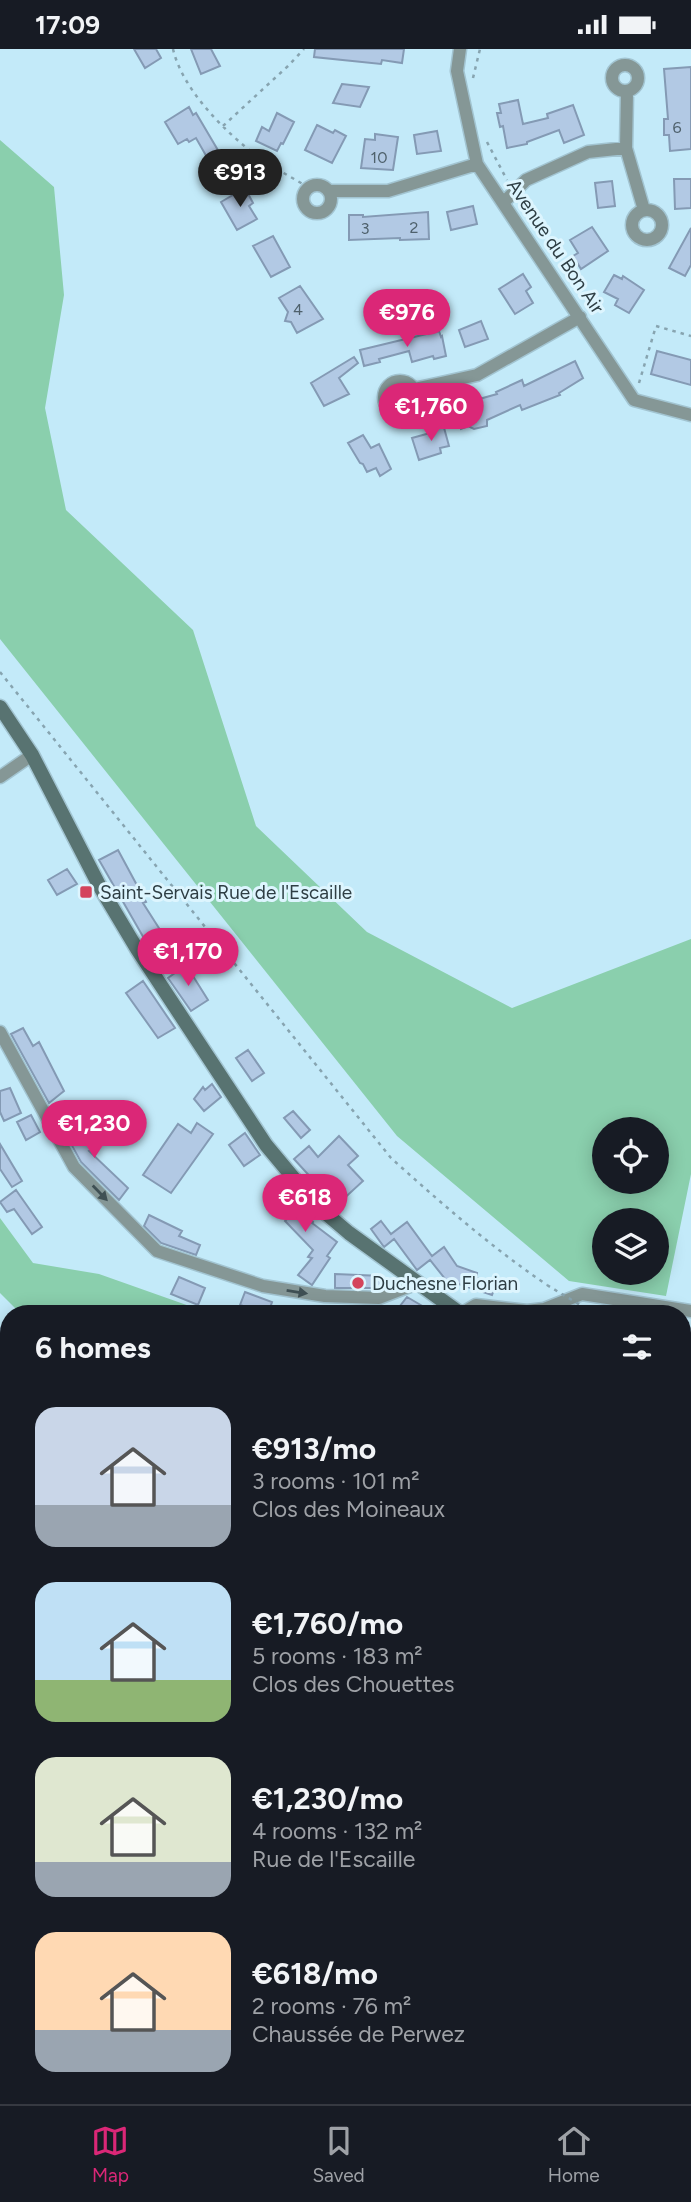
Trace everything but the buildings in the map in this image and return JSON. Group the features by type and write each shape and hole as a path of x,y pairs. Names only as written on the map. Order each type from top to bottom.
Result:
{"main road":[{"path":"0,707 32,755 100,887 137,949 266,1145 316,1205 349,1233 449,1305"}],"street":[{"name":"Avenue du Bon Air","path":"460,49 457,71 477,164 509,198 580,317 635,400"},
{"path":"627,92 626,148 644,210"},
{"path":"509,198 526,180 588,152 626,148"},
{"path":"329,191 331,200 324,211 315,212 304,204 304,195 309,188 317,185 329,191 388,191 477,164"},
{"path":"414,389 477,375 580,317"},
{"path":"635,400 691,415"},
{"path":"0,777 32,755"},
{"path":"0,1032 74,1167 157,1251 264,1286 325,1296 379,1298 418,1283"},
{"path":"554,1305 582,1294 654,1305"}],"path":[{"path":"173,49 185,81 223,126 258,157 309,188"},
{"path":"223,126 304,49"},
{"path":"472,80 480,49"},
{"path":"485,138 509,198"},
{"path":"635,400 656,326 691,335"},
{"path":"0,672 391,1158 457,1217 516,1264 580,1305"}],"green space":[{"path":"0,140 54,187 64,295 45,408 66,510 193,630 256,826 367,932 512,1008 691,939 691,1174 669,1281 669,1208 592,1208 592,1285 569,1281 397,1136 0,639"},
{"path":"0,1218 33,1263 99,1274 187,1305 12,1305 0,1293"},
{"path":"595,1285 668,1285 666,1296"}],"place":[{"name":"Saint-Servais Rue de l'Escaille","path":"86,892"},
{"name":"Duchesne Florian","path":"358,1283"}]}
